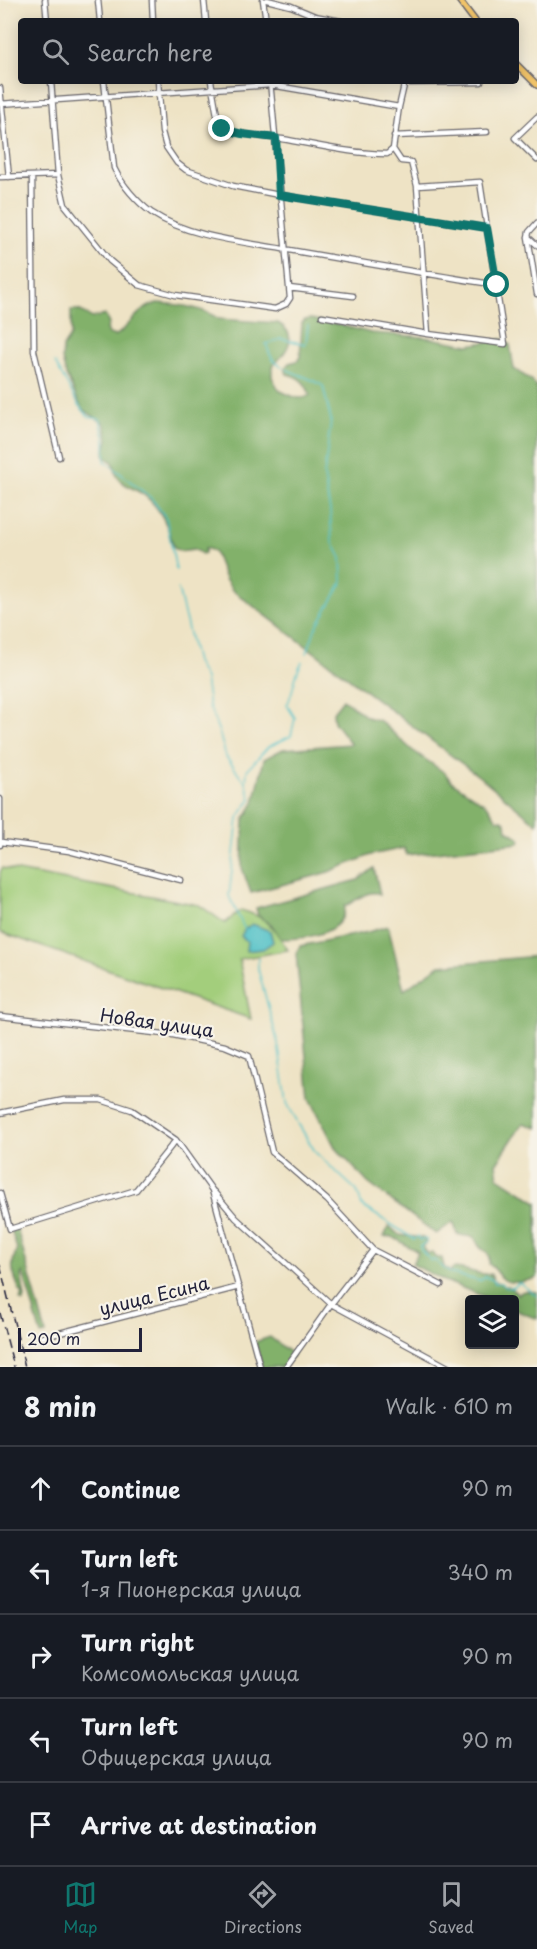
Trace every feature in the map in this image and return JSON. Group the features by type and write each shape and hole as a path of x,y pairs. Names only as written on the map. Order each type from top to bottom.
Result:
{"main road":[{"path":"459,0 473,18"},
{"path":"519,67 537,85"}],"street":[{"path":"45,0 47,18"},
{"path":"98,0 100,18"},
{"path":"152,0 153,18"},
{"path":"204,0 206,18"},
{"path":"266,18 265,0 325,18"},
{"path":"51,84 58,175 65,205 110,261 139,285 174,296 275,309 288,302 289,288 279,195 271,84"},
{"path":"104,84 114,168 136,199 153,213 187,229 237,241 497,285"},
{"path":"158,84 162,132 166,147 177,163 186,170 233,186 279,195 487,228"},
{"path":"211,84 222,129 365,154 387,154 393,149"},
{"path":"1,104 105,98 259,84"},
{"path":"276,84 399,107"},
{"path":"405,84 393,149 401,161 411,162 417,186 428,334"},
{"path":"0,88 9,177"},
{"path":"537,117 515,138 537,160"},
{"path":"394,136 487,132"},
{"path":"0,177 58,175"},
{"path":"32,177 34,351 59,457"},
{"path":"322,316 505,344 480,182 417,186"},
{"path":"537,223 529,232 528,237 537,294"},
{"path":"528,237 537,245"},
{"path":"289,288 354,296"},
{"path":"0,799 0,843 69,851 181,880"},
{"name":"Новая улица","path":"0,1016 173,1035 225,1046 249,1056 272,1152 327,1200 373,1250"},
{"path":"0,1113 57,1100 101,1100 132,1110 176,1140 212,1190 236,1218 331,1305 448,1367"},
{"path":"0,1193 10,1229 136,1190 176,1140"},
{"path":"212,1190 260,1367"},
{"path":"286,1367 373,1250 441,1285"},
{"name":"улица Есина","path":"40,1338 239,1287"}],"green space":[{"path":"157,303 190,307 219,319 278,323 285,328 290,339 286,351 272,367 272,377 279,390 298,398 310,395 304,384 296,377 287,374 285,368 300,357 302,323 305,320 311,319 371,333 424,337 469,345 502,339 510,345 514,369 531,380 537,388 537,824 489,784 232,590 214,551 205,548 205,553 202,554 194,549 180,551 174,548 160,512 144,495 119,479 113,462 104,454 108,439 104,423 82,409 66,375 62,359 63,347 71,335 71,310 79,310 92,318 105,315 109,324 107,329 109,334 115,336 143,310"},
{"path":"343,699 367,717 380,721 412,750 445,773 451,781 488,806 497,820 501,819 506,823 507,830 520,838 519,843 407,855 404,848 371,855 326,873 251,893 242,868 244,820 254,803 264,759 283,749 351,744 334,722 333,712"},
{"path":"2,868 199,905 225,923 241,910 258,916 269,924 288,950 239,959 251,1019 0,932 0,873"},
{"path":"374,868 380,894 367,894 345,906 343,916 331,929 311,936 281,939 271,924 258,916 256,908 358,880"},
{"path":"388,926 404,990 440,965 537,956 537,1128 523,1123 496,1164 498,1177 537,1202 537,1278 520,1282 506,1281 489,1264 488,1254 479,1246 474,1237 458,1235 453,1222 436,1234 368,1183 335,1147 310,1098 296,953 300,946"},
{"path":"389,1226 399,1235 423,1238 426,1243 423,1247 428,1254 431,1252 436,1258 442,1258 444,1267 450,1272 453,1268 491,1274 494,1282 508,1286 518,1294 524,1291 537,1292 537,1319 519,1312 519,1295 480,1295 445,1281 412,1264 418,1252 393,1237 384,1237"},
{"path":"17,1229 46,1334 41,1335 23,1272 21,1275 25,1298 23,1302 20,1300 23,1293 15,1280 13,1270 17,1249 11,1230"},
{"path":"270,1337 293,1355 284,1367 262,1367 255,1342"}],"water":[{"path":"252,924 270,931 273,942 263,949 246,951 247,941 241,936"}],"waterway":[{"path":"307,653 315,629 342,583 341,558 332,541 324,476 331,420 323,386 276,363 266,344 281,339 306,344 308,325"},
{"path":"55,363 80,407 89,417 100,419 105,439 105,461 151,498 166,518 176,570"},
{"path":"178,589 196,662 205,679 209,706 226,757 246,783 251,799 238,818 229,896 245,930"},
{"path":"246,783 247,770 268,747 291,736 295,718 287,705 302,662"},
{"path":"258,958 258,969 278,1043 287,1103 316,1153 357,1191 362,1206 414,1239 418,1236 419,1240 426,1239 427,1243 420,1246 431,1261 434,1260 450,1273 479,1281 486,1277 495,1283 513,1288 519,1283 537,1296"}],"railway":[{"path":"0,1265 25,1367"},
{"path":"0,1313 14,1367"}],"route":[{"path":"222,129 276,138 279,195 487,228 497,285"}]}
